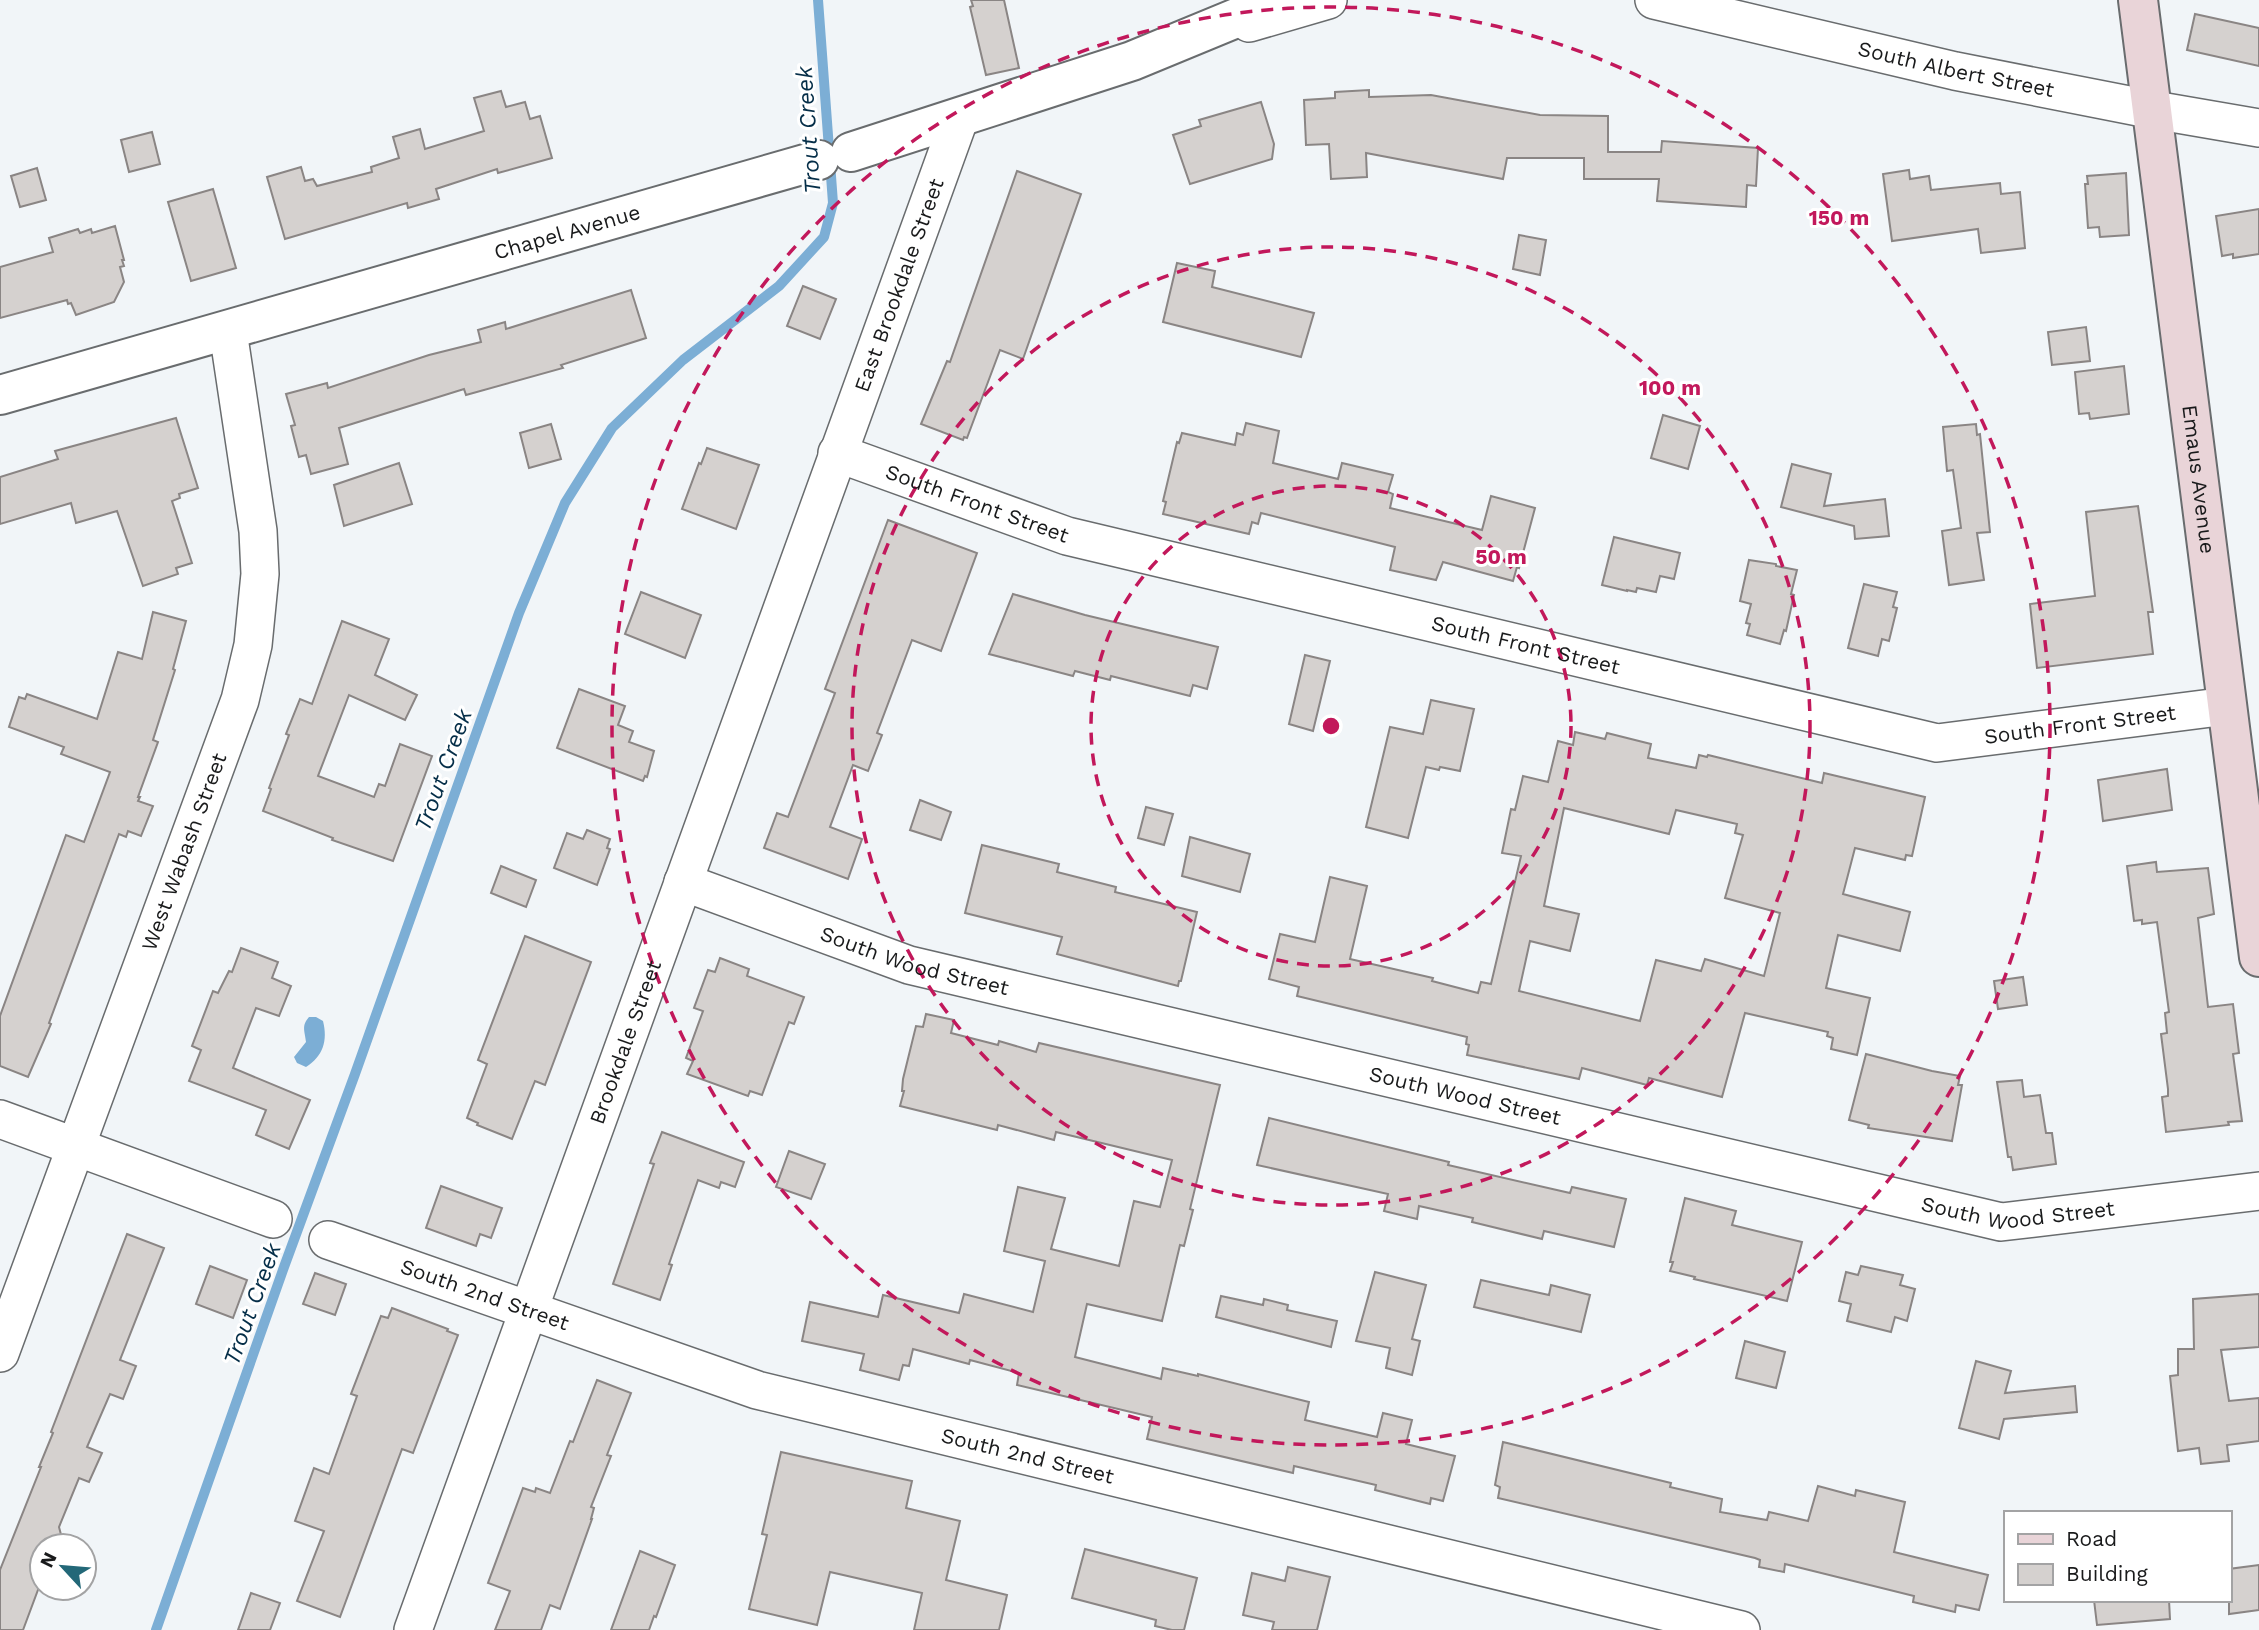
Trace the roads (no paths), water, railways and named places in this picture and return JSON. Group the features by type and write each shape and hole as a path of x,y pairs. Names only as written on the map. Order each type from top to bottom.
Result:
{"main road":[{"name":"Emaus Avenue","path":"2138,0 2259,957"}],"street":[{"name":"Chapel Avenue","path":"1132,61 1280,0"},
{"name":"Chapel Avenue","path":"0,396 835,156 1287,10 1328,0"},
{"name":"South Albert Street","path":"1654,0 1955,71 2259,128"},
{"name":"East Brookdale Street","path":"837,453 960,117"},
{"name":"West Wabash Street","path":"0,1353 240,700 253,645 260,573 258,530 228,331"},
{"name":"South Front Street","path":"837,453 1067,536 1937,743 2227,706"},
{"name":"Brookdale Street","path":"413,1630 837,453"},
{"name":"South Wood Street","path":"683,882 909,965 2001,1222 2259,1191"},
{"path":"0,1119 273,1219"},
{"name":"South 2nd Street","path":"328,1240 757,1390 1741,1630"}],"water":[{"path":"309,1017 323,1021 325,1035 320,1053 306,1067 297,1063 294,1057 306,1042 304,1026"}],"waterway":[{"name":"Trout Creek","path":"156,1630 519,613 565,503 612,428 683,360 779,286 824,237 833,203 818,0"}]}
